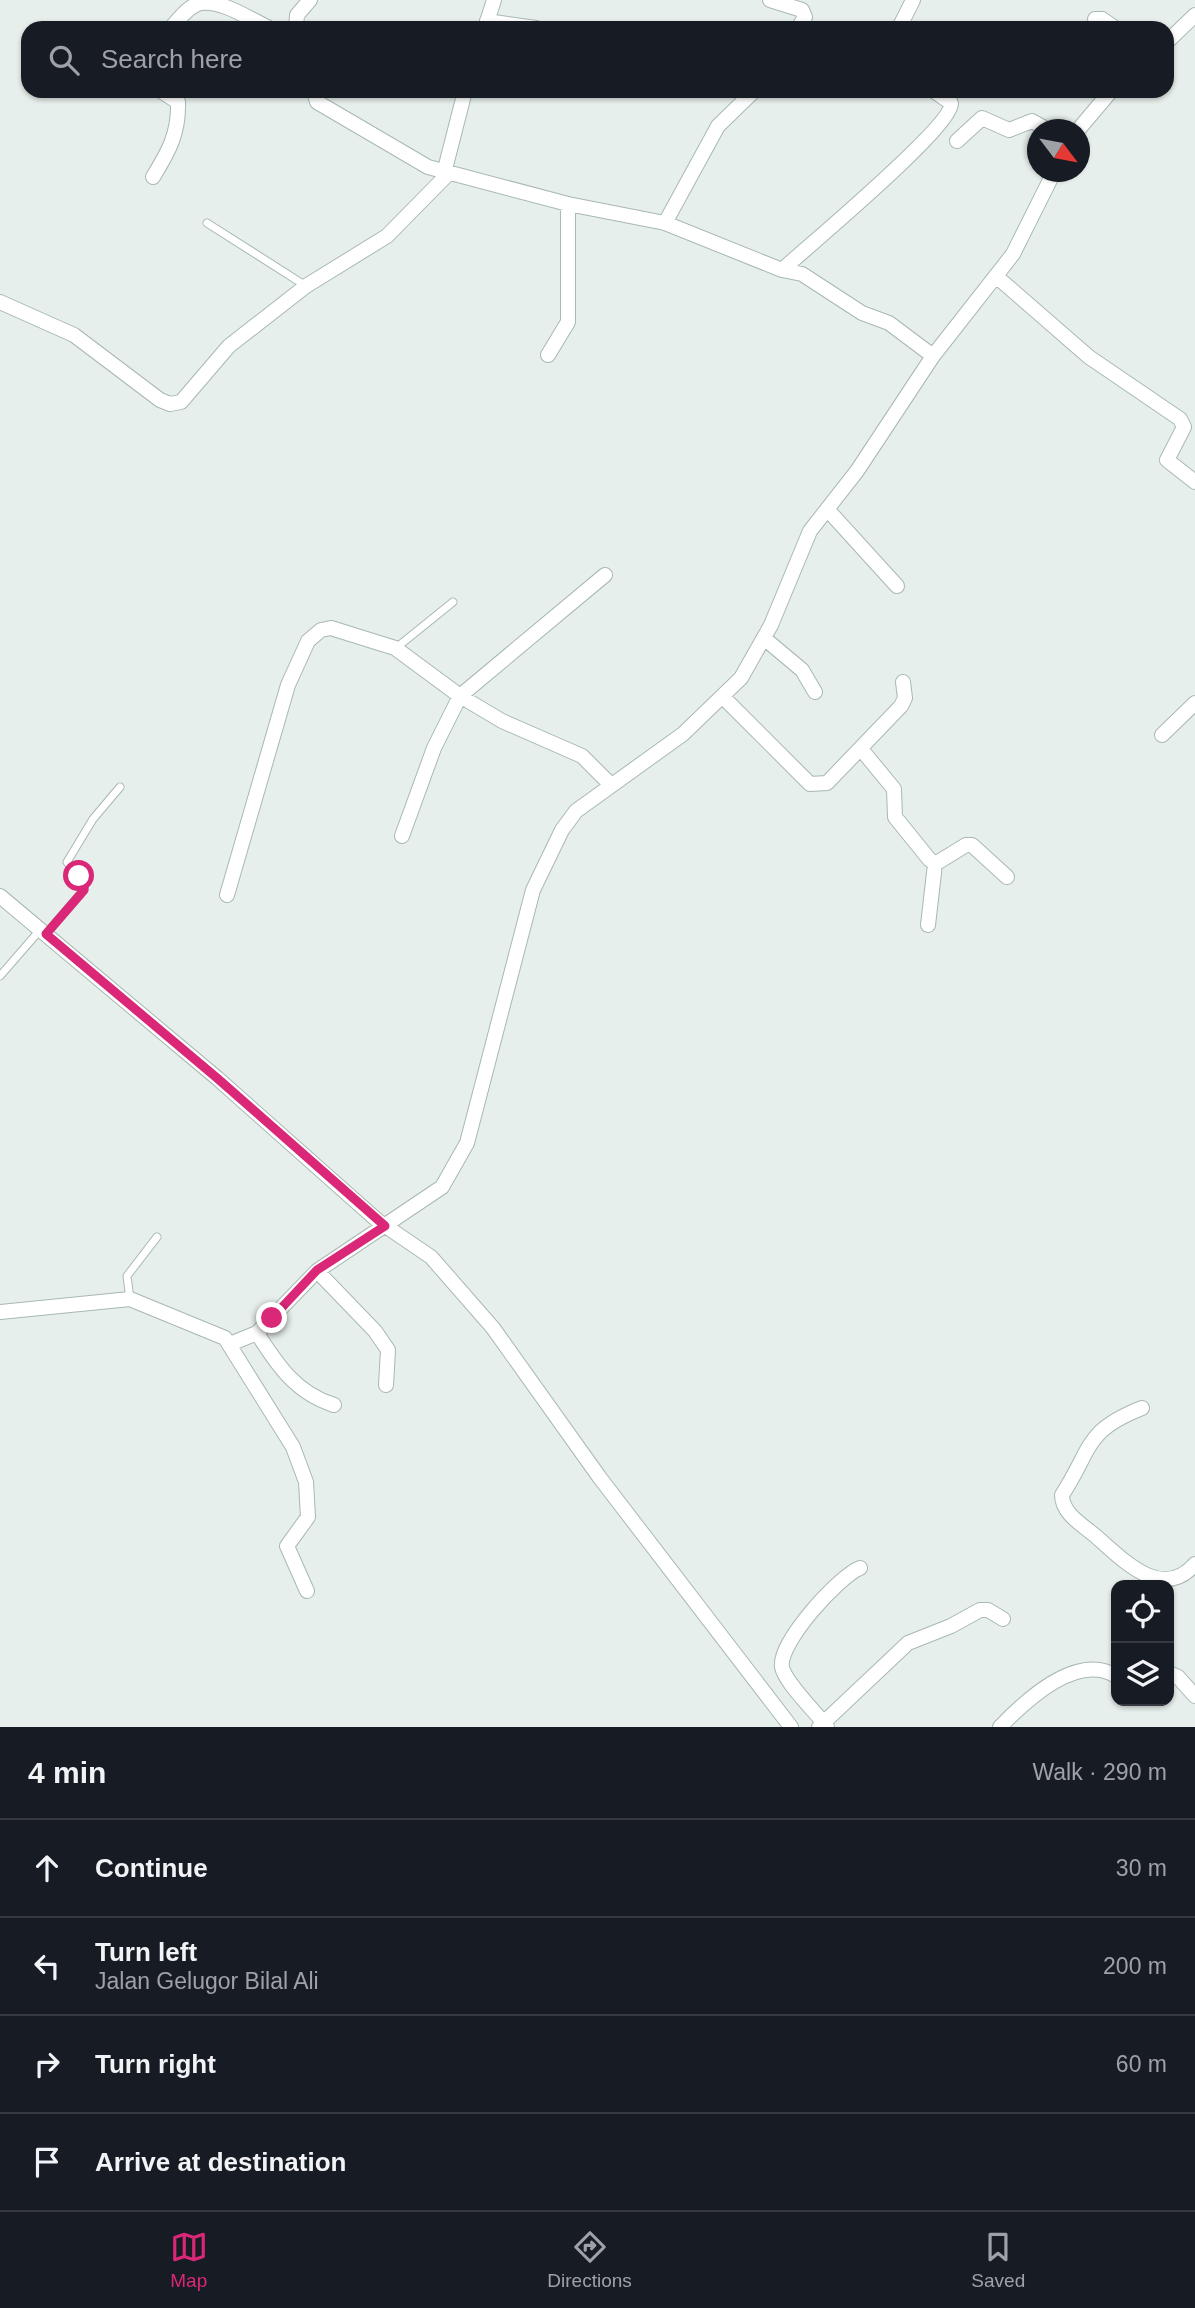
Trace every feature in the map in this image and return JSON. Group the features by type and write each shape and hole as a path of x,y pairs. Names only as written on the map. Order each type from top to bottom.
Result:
{"street":[{"path":"297,21 298,15 310,0"},
{"path":"487,21 494,0"},
{"path":"769,0 802,10 805,17 802,21"},
{"path":"903,21 913,0"},
{"path":"178,21 192,6 202,2 232,9 255,21"},
{"path":"1174,36 1194,17"},
{"path":"1096,19 1104,21"},
{"path":"153,177 174,144 178,102 172,98"},
{"path":"316,98 317,102 446,174 568,204 665,223 782,270 802,274 862,313 890,324 933,356"},
{"path":"0,302 74,335 170,404 181,402 229,346 306,286 387,236 446,174 463,98"},
{"path":"665,223 719,127 747,98"},
{"path":"782,270 909,157 949,115 951,103 944,98"},
{"path":"1087,119 1104,98"},
{"path":"957,141 982,118 1009,130 1027,123"},
{"path":"230,1344 257,1333 317,1270 442,1187 467,1143 521,932 543,865 576,811 683,734 741,678 765,639 802,545 857,471 933,356 997,277 1024,234 1049,182"},
{"path":"548,355 568,322 568,204"},
{"path":"997,277 1089,357 1180,419 1184,433 1167,460 1195,482"},
{"path":"827,509 897,586"},
{"path":"402,836 435,748 460,696 605,575"},
{"path":"227,895 281,704 308,641 321,630 331,628 395,648 460,696 515,728 574,751 610,784"},
{"path":"765,639 802,670 815,692"},
{"path":"723,697 810,784 827,782 901,706 905,698 903,682"},
{"path":"1162,735 1195,703"},
{"path":"861,749 894,789 895,817 935,864 928,925"},
{"path":"935,864 966,845 972,845 1007,877"},
{"path":"0,896 431,1257 493,1328 600,1478 791,1727"},
{"path":"317,1270 375,1331 388,1350 386,1385"},
{"path":"0,1312 130,1299 218,1333 230,1344 293,1447 306,1482 308,1517 287,1546 307,1591"},
{"path":"257,1333 296,1385 309,1395 334,1405"},
{"path":"1142,1408 1113,1420 1093,1438 1062,1495 1062,1504 1135,1572 1166,1580 1185,1573 1195,1564"},
{"path":"860,1568 836,1583 792,1640 782,1661 785,1673 822,1726 908,1643 951,1626 980,1610 988,1610 1003,1619"},
{"path":"1000,1727 1051,1683 1077,1673 1104,1668 1111,1673"},
{"path":"1174,1675 1195,1696"}],"lane":[{"path":"207,223 306,286"},
{"path":"395,648 453,602"},
{"path":"0,976 82,892 84,883 67,862 93,819 120,787"},
{"path":"130,1299 127,1276 157,1237"}],"route":[{"path":"79,876 84,883 84,890 46,934 217,1078 385,1226 317,1270 272,1318"}]}
